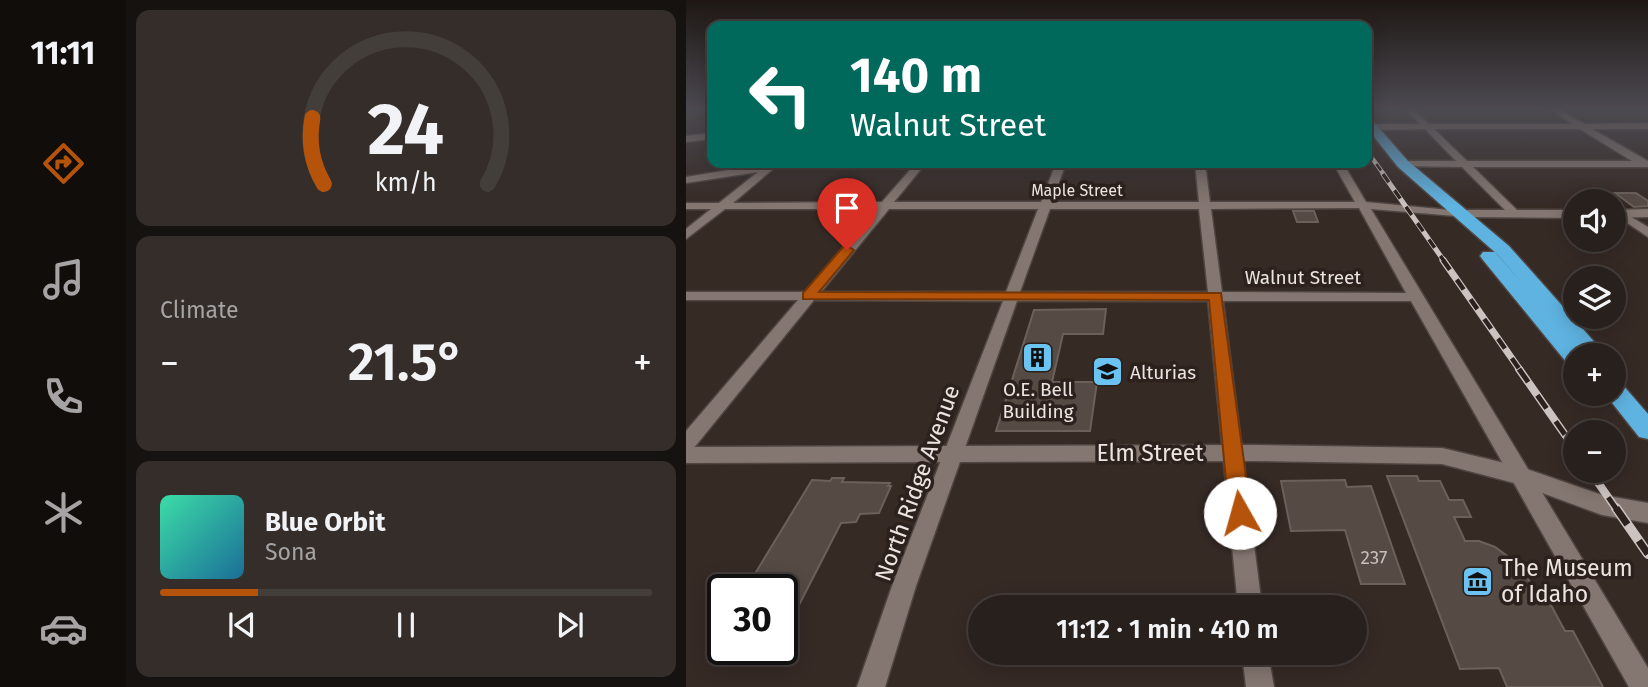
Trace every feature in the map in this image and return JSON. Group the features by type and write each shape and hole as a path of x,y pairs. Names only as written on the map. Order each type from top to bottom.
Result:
{"highway":[{"path":"1384,141 1403,164 1503,250 1584,343"},
{"path":"1462,214 1457,222 1563,344"},
{"path":"1626,403 1648,430"}],"street":[{"path":"1442,141 1515,214"},
{"path":"1609,141 1647,164"},
{"path":"1403,164 1647,164"},
{"path":"686,180 759,168"},
{"path":"686,234 769,168"},
{"path":"686,444 917,168"},
{"name":"North Ridge Avenue","path":"871,687 904,586 1058,168"},
{"path":"1200,168 1249,595"},
{"path":"1341,168 1644,687"},
{"name":"Maple Street","path":"686,206 1364,205 1462,214"},
{"path":"1462,214 1563,214"},
{"path":"1626,214 1648,214"},
{"path":"1626,220 1648,233"},
{"name":"Walnut Street","path":"686,296 1415,296"},
{"name":"Elm Street","path":"686,455 1232,453 1442,456 1521,476 1602,505 1648,513"},
{"path":"1257,665 1260,687"}],"building":[{"path":"1626,193 1636,193 1648,201 1648,206 1634,207 1626,201"},
{"path":"1293,211 1314,211 1318,222 1297,222"},
{"name":"O.E. Bell Building","path":"1106,309 1103,334 1063,334 1052,382 1097,382 1090,431 996,431 1034,310"},
{"name":"The Museum of Idaho","path":"1387,476 1417,476 1419,481 1440,481 1449,500 1463,500 1471,517 1454,517 1465,541 1479,541 1495,547 1522,567 1536,594 1545,594 1565,631 1573,631 1603,687 1507,687 1499,668 1460,669"},
{"path":"832,478 844,478 842,482 890,483 888,486 891,486 879,513 860,514 856,522 841,523 798,607 798,574 755,574 812,480 830,481"},
{"path":"1345,480 1347,487 1371,486 1405,584 1361,584 1345,530 1291,531 1281,481"}],"railway":[{"path":"1372,158 1385,176"},
{"path":"1383,174 1444,261"},
{"path":"1443,260 1520,370"},
{"path":"1519,369 1563,432"},
{"path":"1598,483 1617,510"},
{"path":"1616,508 1648,554"}],"place":[{"name":"O.E. Bell Building","path":"1038,358"},
{"name":"Alturias","path":"1107,372"},
{"name":"The Museum of Idaho","path":"1478,581"}],"route":[{"path":"847,250 808,296 1216,296 1240,513"}]}
